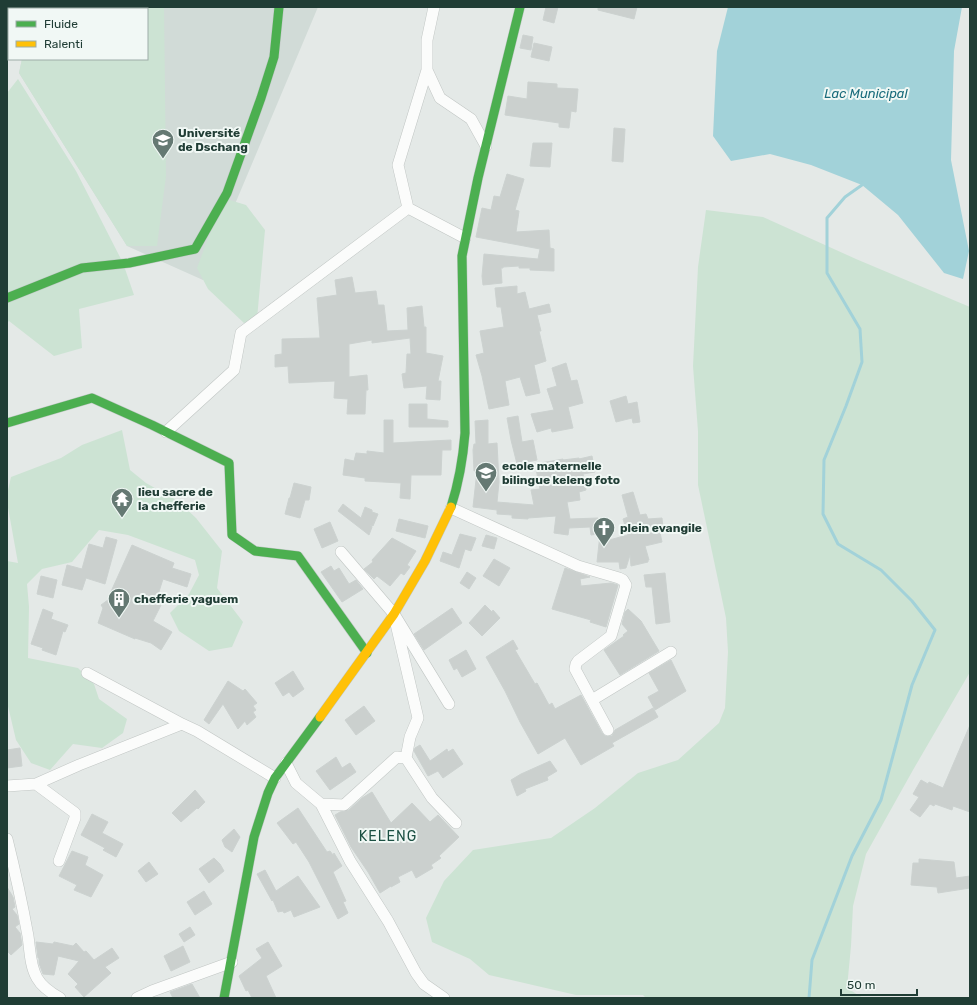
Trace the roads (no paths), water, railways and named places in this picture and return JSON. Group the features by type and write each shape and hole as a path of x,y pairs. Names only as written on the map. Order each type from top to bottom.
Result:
{"main road":[{"path":"7,298 82,268 129,263 195,249 227,193 261,98 274,57 279,7"},
{"path":"224,998 232,962 254,837 268,793 275,778 394,614 425,561 451,508 459,481 465,433 462,256 486,146 520,7"},
{"path":"7,423 92,398 166,432 229,464 232,535 255,551 298,556 367,653"}],"street":[{"path":"434,7 427,40 427,70 398,165 408,208 465,238"},
{"path":"427,70 440,98 471,119 486,146"},
{"path":"166,432 234,370 242,333 408,208"},
{"path":"451,508 578,566 623,580 626,585 611,636 578,660 575,669 608,730"},
{"path":"341,552 394,614 449,704"},
{"path":"394,614 418,718 410,737 406,758 432,798 456,823"},
{"path":"592,700 671,652"},
{"path":"87,674 197,731 275,778"},
{"path":"7,786 36,784 79,765 182,724"},
{"path":"322,804 344,805 397,757 406,758"},
{"path":"286,763 296,782 322,804 350,861 388,921 416,973 424,984 444,998"},
{"path":"36,784 75,813 75,818 59,860"},
{"path":"7,839 16,874 32,965 37,978 43,986 60,998"},
{"path":"137,998 152,991 232,962"}],"water":[{"name":"Lac Municipal","path":"728,7 962,7 954,51 951,160 969,251 963,279 944,273 898,215 862,185 811,165 770,154 731,161 713,136 717,51"}],"waterway":[{"path":"809,998 812,960 852,856 881,800 912,685 935,630 912,601 881,570 838,544 823,514 824,460 862,362 860,329 827,273 827,218 845,197 862,185 862,183"}],"place":[{"name":"Université de Dschang","path":"163,160"},
{"name":"ecole maternelle bilingue keleng foto","path":"486,492"},
{"name":"lieu sacre de la chefferie","path":"122,518"},
{"name":"plein evangile","path":"604,548"},
{"name":"chefferie yaguem","path":"119,618"}],"district":[{"name":"KELENG","path":"388,836"}]}
